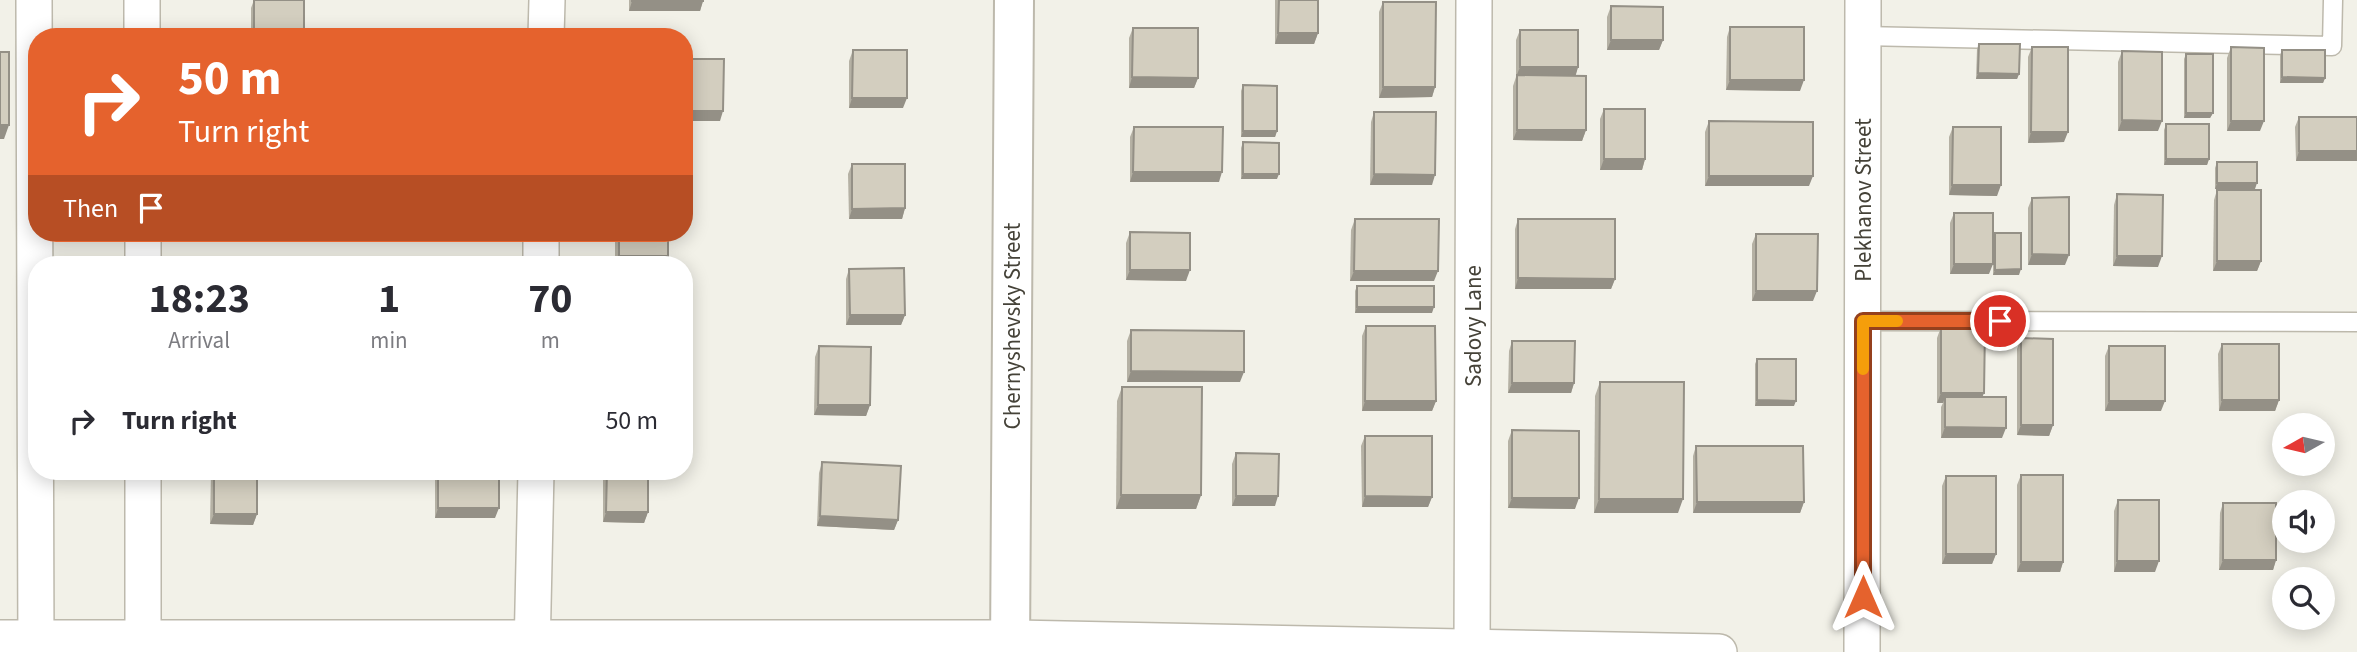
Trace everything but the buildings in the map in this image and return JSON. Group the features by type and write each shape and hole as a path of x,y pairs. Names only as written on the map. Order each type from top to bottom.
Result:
{"street":[{"path":"34,0 34,28"},
{"path":"142,0 142,28"},
{"path":"546,28 547,0"},
{"name":"Chernyshevsky Street","path":"1010,645 1014,0"},
{"name":"Sadovy Lane","path":"1472,650 1474,0"},
{"name":"Plekhanov Street","path":"1863,0 1863,652"},
{"path":"35,480 36,645"},
{"path":"143,480 143,645"},
{"path":"532,645 536,480"},
{"path":"0,638 36,645 1010,645 1719,652"}],"lane":[{"path":"1863,36 2332,46 2333,0"},
{"path":"1863,321 2357,322"}],"slow traffic":[{"path":"1863,369 1863,321 1897,321"}],"route":[{"path":"1863,597 1863,321 2000,321"}]}
